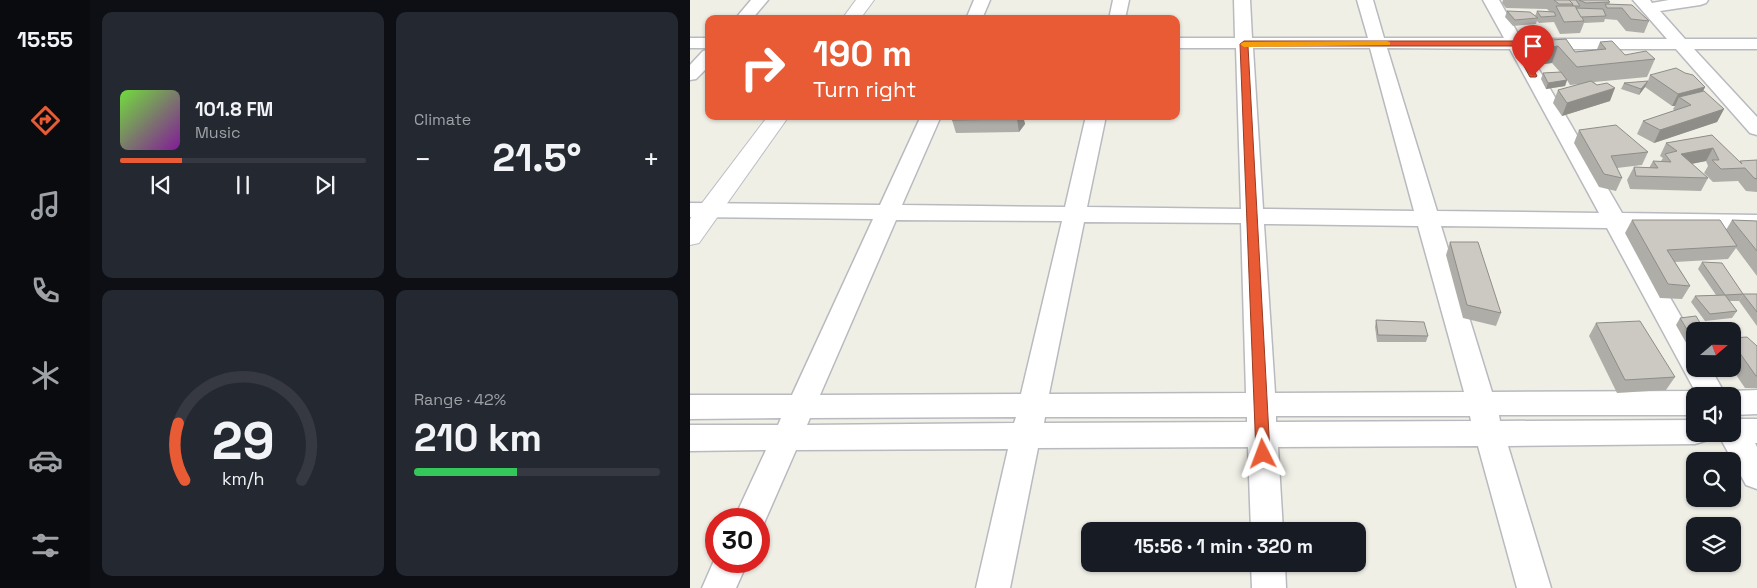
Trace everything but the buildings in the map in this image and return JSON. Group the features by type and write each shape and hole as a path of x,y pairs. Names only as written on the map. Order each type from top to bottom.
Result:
{"street":[{"path":"747,15 760,0"},
{"path":"854,15 865,0"},
{"path":"976,15 982,0"},
{"path":"1118,15 1121,0"},
{"path":"1242,0 1267,522"},
{"path":"1365,0 1534,588"},
{"path":"1491,0 1686,349"},
{"path":"1644,4 1700,0"},
{"path":"1644,4 1757,129"},
{"path":"690,43 705,43"},
{"path":"1180,44 1757,44"},
{"path":"690,75 705,59"},
{"path":"690,237 707,205 776,120"},
{"path":"755,508 929,120"},
{"path":"993,588 1095,120"},
{"path":"690,195 707,205 892,204 1609,212 1757,222"},
{"path":"1609,212 1757,204"},
{"path":"1741,402 1757,402"},
{"path":"690,407 1686,403"},
{"path":"1741,432 1757,431"},
{"path":"690,438 1686,432"},
{"path":"1738,442 1757,475"},
{"path":"1268,572 1269,588"},
{"path":"719,588 726,573"}],"slow traffic":[{"path":"1244,44 1387,44"}],"route":[{"path":"1263,454 1244,44 1516,44 1533,76"}]}
